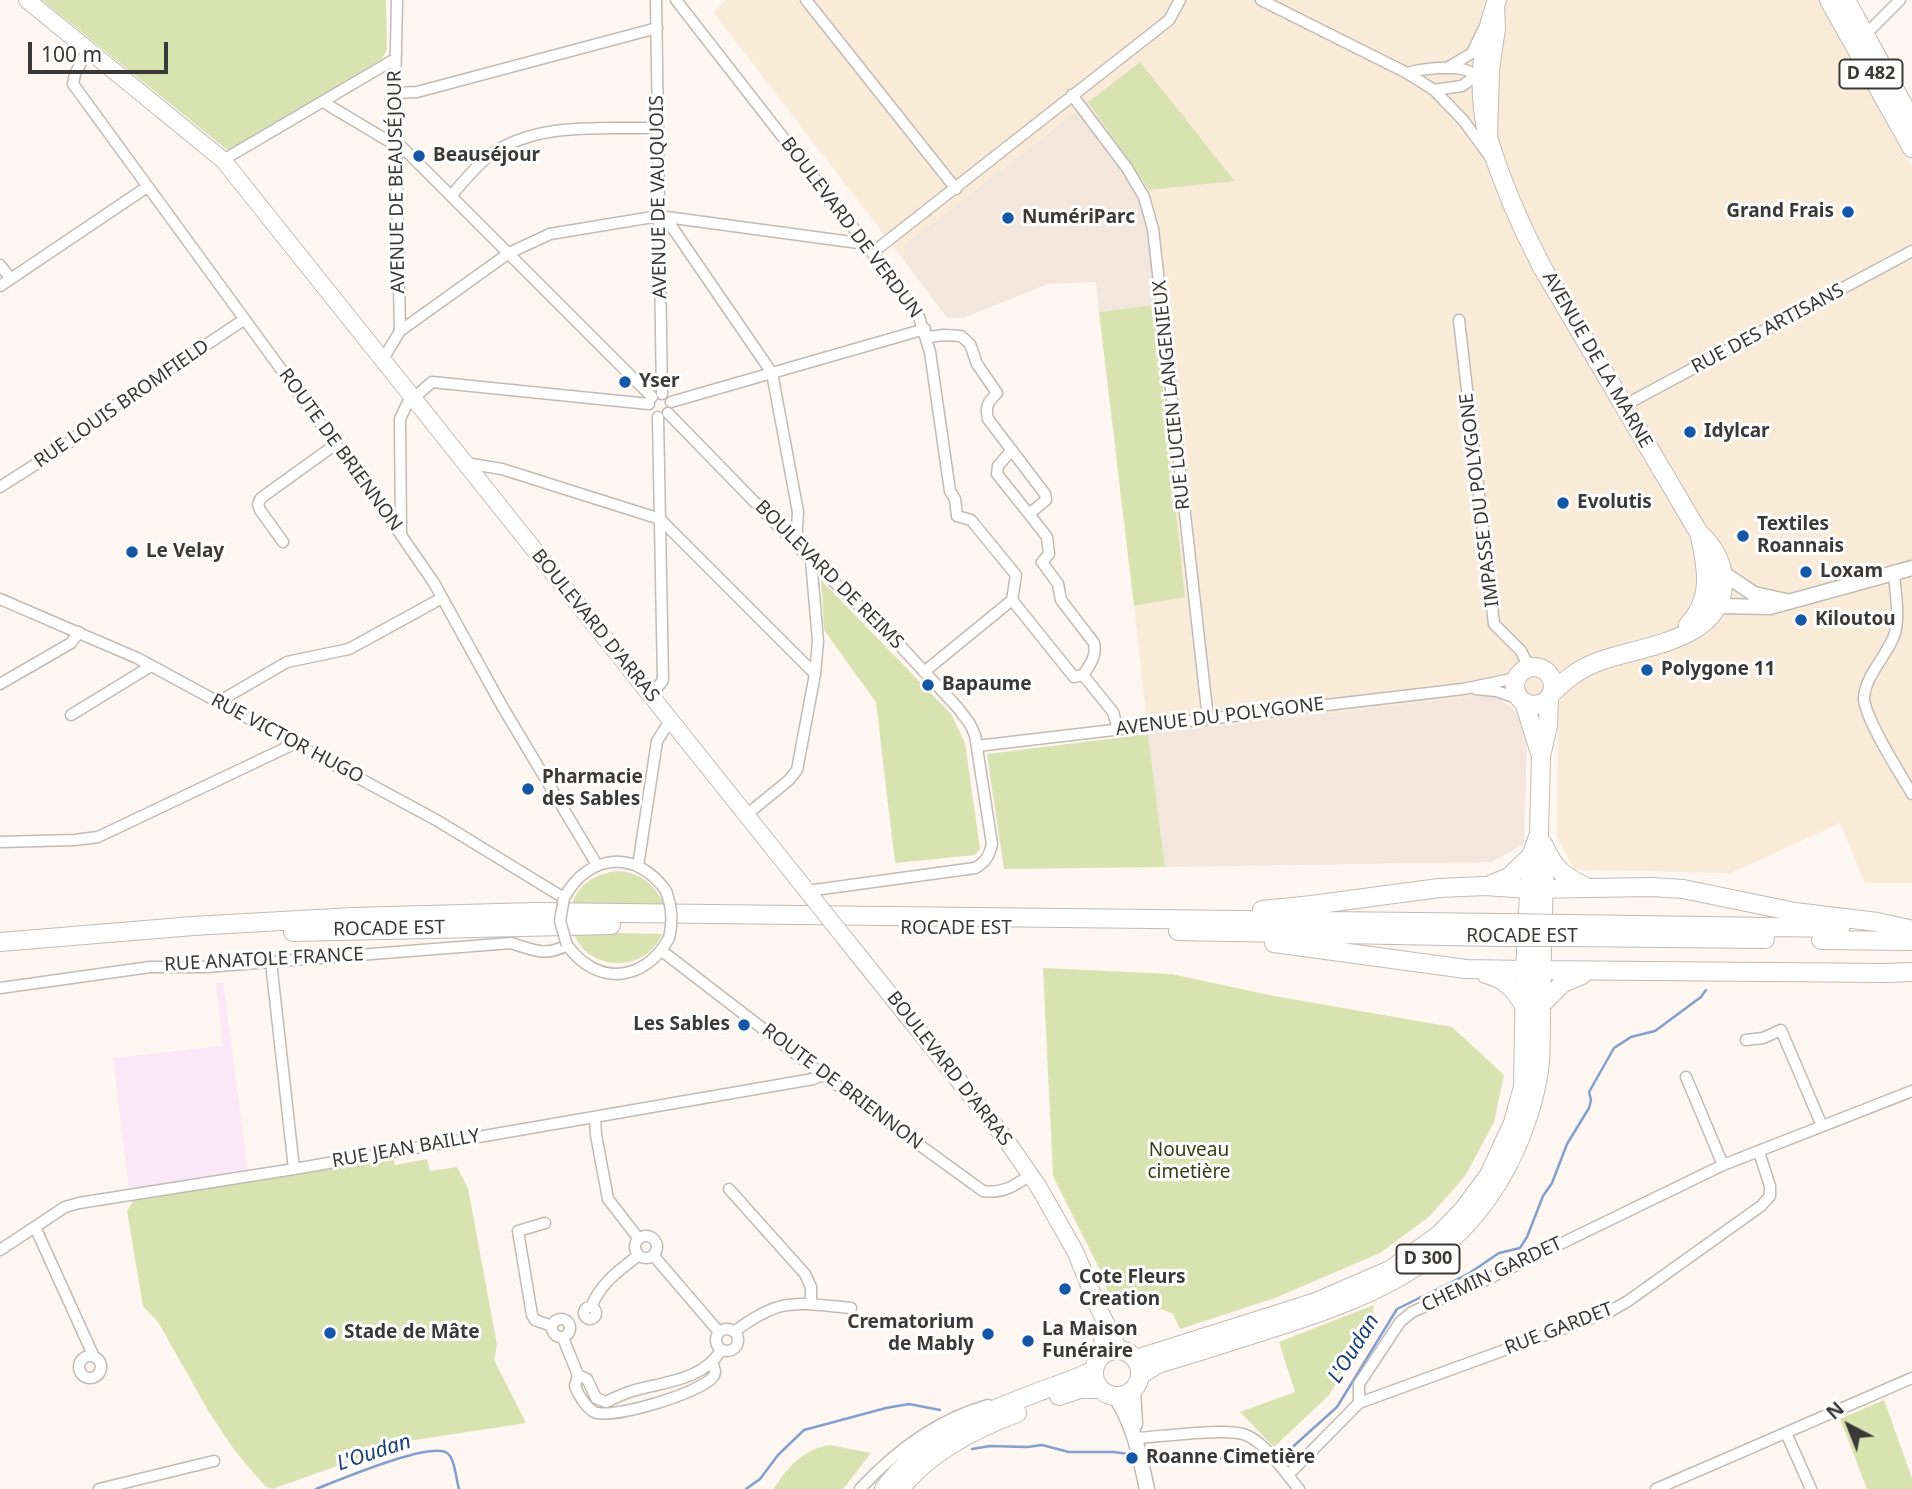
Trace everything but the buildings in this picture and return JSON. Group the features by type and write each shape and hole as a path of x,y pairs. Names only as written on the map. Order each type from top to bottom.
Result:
{"main road":[{"name":"BOULEVARD D'ARRAS","path":"27,0 223,160 414,397 745,816 1004,1137 1030,1175 1074,1251 1098,1307 1111,1352"},
{"name":"D 482","path":"1829,0 1859,40 1912,121"},
{"name":"D 482","path":"1846,0 1859,40 1912,148"},
{"name":"AVENUE DE LA MARNE","path":"1482,80 1496,29 1496,3"},
{"name":"AVENUE DE LA MARNE","path":"1496,3 1485,36 1482,80 1482,112 1496,166 1526,236 1623,406 1699,533 1709,542 1723,573"},
{"path":"1663,642 1690,623 1701,608 1707,584 1699,533"},
{"path":"1720,606 1723,573"},
{"name":"AVENUE DU POLYGONE","path":"1529,671 1599,662 1678,639 1695,630 1720,606"},
{"name":"AVENUE DU POLYGONE","path":"1550,695 1569,677 1599,662"},
{"path":"1536,889 1541,756 1553,683 1551,677 1529,671 1515,688 1541,756"},
{"path":"1522,701 1536,705 1550,695"},
{"path":"1485,886 1509,877 1539,847"},
{"path":"1539,847 1557,870 1587,888"},
{"path":"1218,919 1238,912 1312,905 1405,891 1485,886 1536,889 1683,889 1795,912 1843,929"},
{"name":"D 300","path":"1137,1375 1363,1283 1416,1253 1440,1234 1463,1210 1489,1175 1513,1123 1523,1087 1533,1006 1536,889"},
{"name":"ROCADE EST","path":"0,942 299,919 535,912 1218,919 1503,930"},
{"name":"ROCADE EST","path":"0,954 205,936 582,925 1181,931 1843,929 1911,933"},
{"path":"1181,931 1195,937 1287,944 1466,969 1912,973"},
{"path":"1466,969 1505,981 1533,1006 1578,975 1647,972"},
{"path":"884,1489 907,1463 951,1430 982,1414 1080,1389 1122,1396 1137,1375 1130,1353 1111,1352 1097,1361 1094,1379 1107,1393"},
{"path":"900,1489 924,1464 959,1439 1050,1396 1094,1370"}],"street":[{"name":"AVENUE DE BEAUSÉJOUR","path":"397,0 395,93 400,331"},
{"name":"AVENUE DE VAUQUOIS","path":"651,696 663,680 660,519 662,217 656,0"},
{"name":"BOULEVARD DE VERDUN","path":"676,0 869,248 919,317 926,333 950,491 955,499 957,516 971,520 1016,575 1012,600"},
{"path":"806,0 956,189"},
{"path":"383,359 400,331 509,253 550,234 662,217 869,248 956,189 1169,20 1180,0"},
{"path":"1261,0 1407,73 1434,90 1463,120 1496,166"},
{"path":"1859,40 1900,0"},
{"path":"1447,68 1472,53 1496,3"},
{"path":"395,93 417,92 657,28"},
{"name":"ROUTE DE BRIENNON","path":"87,51 73,84 401,534 442,598 502,706 597,865"},
{"path":"1482,80 1492,51"},
{"path":"223,160 395,59"},
{"path":"1407,73 1420,69 1447,68 1469,71 1482,80"},
{"path":"1434,90 1482,80"},
{"name":"RUE LUCIEN LANGENIEUX","path":"1072,95 1127,168 1144,197 1153,229 1208,719"},
{"name":"BOULEVARD DE REIMS","path":"323,102 401,146 660,404 796,545 894,639 970,724 977,746 992,844 989,856 975,868 811,896"},
{"path":"451,195 490,155 521,139 566,129 658,128"},
{"path":"0,286 147,187"},
{"path":"662,217 772,373 797,512 796,545"},
{"name":"RUE DES ARTISANS","path":"1623,406 1912,251"},
{"path":"0,265 11,279"},
{"name":"RUE LOUIS BROMFIELD","path":"0,487 66,445 102,414 244,320"},
{"name":"IMPASSE DU POLYGONE","path":"1459,320 1494,624 1521,651 1529,671"},
{"path":"401,534 400,419 407,404 432,382 660,404 926,333 961,336 970,344 977,364 997,393 988,402 988,419 1045,494 1046,500 1029,513"},
{"path":"283,542 260,510 258,505 261,498 336,444"},
{"path":"1012,451 998,466 997,474 1046,537 1049,554 1042,562 1058,584 1061,600 1094,643 1096,651 1083,676"},
{"path":"465,463 502,468 660,519 815,674"},
{"path":"1699,533 1712,565 1714,594 1720,606 1770,607 1794,603 1912,568"},
{"path":"745,816 789,780 797,769 815,674 818,641 811,560"},
{"path":"1723,573 1754,594 1794,603"},
{"path":"1894,573 1897,615 1895,634 1867,685 1864,698 1869,716 1912,794"},
{"path":"218,702 287,662 349,649 442,598"},
{"name":"RUE VICTOR HUGO","path":"0,599 151,666 438,821 564,898"},
{"path":"924,672 1012,600 1074,677 1083,676"},
{"path":"0,684 71,643 79,632"},
{"path":"71,715 151,666"},
{"name":"AVENUE DU POLYGONE","path":"977,746 1463,689 1529,671"},
{"path":"1083,676 1113,712 1118,729"},
{"name":"AVENUE DU POLYGONE","path":"1463,689 1496,691 1522,701"},
{"path":"638,866 657,741 670,721"},
{"path":"0,842 82,840 98,837 296,743"},
{"path":"611,862 638,866 650,872 666,891 672,906 673,922 662,951 653,960 633,971 608,973 584,964 567,945 561,921 564,898 577,877 597,865 611,862"},
{"name":"RUE ANATOLE FRANCE","path":"0,988 150,967 206,967 511,943 551,952 567,945"},
{"name":"ROUTE DE BRIENNON","path":"662,951 823,1074 983,1191 1009,1190 1030,1175"},
{"path":"271,962 294,1169"},
{"path":"1746,1040 1763,1038 1781,1030 1822,1126"},
{"name":"RUE JEAN BAILLY","path":"0,1250 65,1208 79,1203 595,1117 813,1079 823,1074"},
{"path":"1686,1077 1723,1165"},
{"name":"CHEMIN GARDET","path":"1359,1403 1359,1384 1400,1322 1412,1312 1486,1280 1723,1165 1912,1091"},
{"path":"595,1117 608,1199 639,1239"},
{"name":"RUE GARDET","path":"1359,1403 1609,1312 1628,1301 1761,1206 1770,1196 1770,1185 1759,1152"},
{"path":"729,1189 805,1274 811,1287 811,1304"},
{"path":"545,1223 518,1231 532,1315 535,1320 552,1326 556,1336 563,1338 569,1334 570,1325 588,1312 602,1286 613,1274 639,1255"},
{"path":"35,1227 93,1357"},
{"path":"648,1236 655,1240 657,1249 653,1255 648,1258 639,1255 635,1247 639,1239 648,1236"},
{"path":"653,1255 719,1332"},
{"path":"734,1332 766,1310 786,1304 851,1308"},
{"path":"552,1326 560,1319 570,1325"},
{"path":"727,1329 734,1332 738,1339 736,1347 729,1352 721,1350 715,1340 719,1332 727,1329"},
{"path":"563,1338 578,1374 575,1386 586,1405 604,1415 620,1413 688,1392 714,1376 712,1362"},
{"path":"578,1374 587,1379 596,1398 606,1402 629,1392 687,1377 712,1362 721,1350"},
{"path":"1137,1375 1138,1448"},
{"path":"1656,1489 1912,1378"},
{"path":"1107,1393 1124,1412 1138,1448 1147,1489"},
{"path":"860,1489 904,1448 953,1417 983,1406 1050,1396"},
{"path":"1285,1470 1359,1403"},
{"path":"1138,1448 1225,1432 1247,1435 1285,1470 1299,1489"},
{"path":"1786,1433 1811,1489"},
{"path":"99,1489 214,1461"}],"shaded area":[{"path":"727,0 1819,0 1912,167 1912,883 1865,883 1840,823 1731,873 1574,870 1557,837 1558,709 1485,695 1148,734 1134,606 1185,597 1154,305 1149,190 1235,180 1139,62 905,245 903,259 713,12"},
{"path":"1088,102 1149,190 1154,305 1099,312 1096,282 1048,284 963,318 947,318 903,259 904,245"},
{"path":"1485,695 1497,697 1514,710 1522,721 1527,737 1524,844 1492,862 1165,867 1148,734"},
{"path":"223,982 248,1172 129,1190 113,1058 223,1046 216,983"}],"green space":[{"path":"42,0 386,0 387,49 382,59 232,149 226,149"},
{"path":"1140,62 1235,181 1149,190 1088,102"},
{"path":"1154,305 1185,597 1134,606 1099,312"},
{"path":"821,580 951,714 965,743 980,849 975,855 895,863 876,702 824,630"},
{"path":"1148,734 1165,867 1004,869 987,754"},
{"path":"616,871 645,880 656,890 664,904 572,904 589,881"},
{"path":"573,932 662,934 654,947 643,956 617,963 591,955 580,945"},
{"name":"Nouveau cimetière","path":"1043,968 1171,974 1274,996 1452,1027 1504,1075 1494,1122 1465,1176 1430,1216 1380,1253 1275,1298 1180,1329 1173,1314 1124,1294 1109,1296 1102,1274 1053,1176"},
{"name":"Stade de Mâte","path":"393,1158 395,1165 427,1159 430,1171 457,1167 468,1188 497,1345 494,1360 526,1423 408,1441 272,1489 265,1486 235,1451 209,1412 158,1322 143,1306 127,1211 133,1201"},
{"path":"1374,1305 1370,1330 1329,1395 1274,1447 1240,1412 1295,1392 1279,1342"},
{"path":"1884,1400 1912,1478 1912,1489 1867,1489 1840,1419"},
{"path":"829,1445 871,1453 843,1489 774,1489 784,1474 804,1455"}],"waterway":[{"name":"L'Oudan","path":"1277,1455 1287,1452 1337,1407 1397,1309 1468,1274 1499,1253 1520,1248 1543,1196 1552,1183 1567,1144 1589,1108 1589,1092 1614,1048 1631,1037 1655,1031 1701,997 1706,990"},
{"name":"L'Oudan","path":"746,1489 760,1479 778,1455 804,1430 909,1404 940,1410"},
{"name":"L'Oudan","path":"972,1449 1042,1445 1069,1452 1135,1455"},
{"name":"L'Oudan","path":"316,1489 404,1457 437,1451 450,1456 459,1489"},
{"name":"L'Oudan","path":"1145,1454 1261,1461 1271,1458"}],"place":[{"name":"Beauséjour","path":"419,156"},
{"name":"Grand Frais","path":"1848,212"},
{"name":"NumériParc","path":"1008,218"},
{"name":"Yser","path":"625,382"},
{"name":"Idylcar","path":"1690,432"},
{"name":"Evolutis","path":"1563,503"},
{"name":"Textiles Roannais","path":"1743,536"},
{"name":"Le Velay","path":"132,552"},
{"name":"Loxam","path":"1806,572"},
{"name":"Kiloutou","path":"1801,620"},
{"name":"Polygone 11","path":"1647,670"},
{"name":"Bapaume","path":"928,685"},
{"name":"Pharmacie des Sables","path":"528,789"},
{"name":"Les Sables","path":"744,1025"},
{"name":"Cote Fleurs Creation","path":"1065,1289"},
{"name":"Stade de Mâte","path":"330,1333"},
{"name":"Crematorium de Mably","path":"988,1334"},
{"name":"La Maison Funéraire","path":"1028,1341"},
{"name":"Roanne Cimetière","path":"1132,1458"}]}
